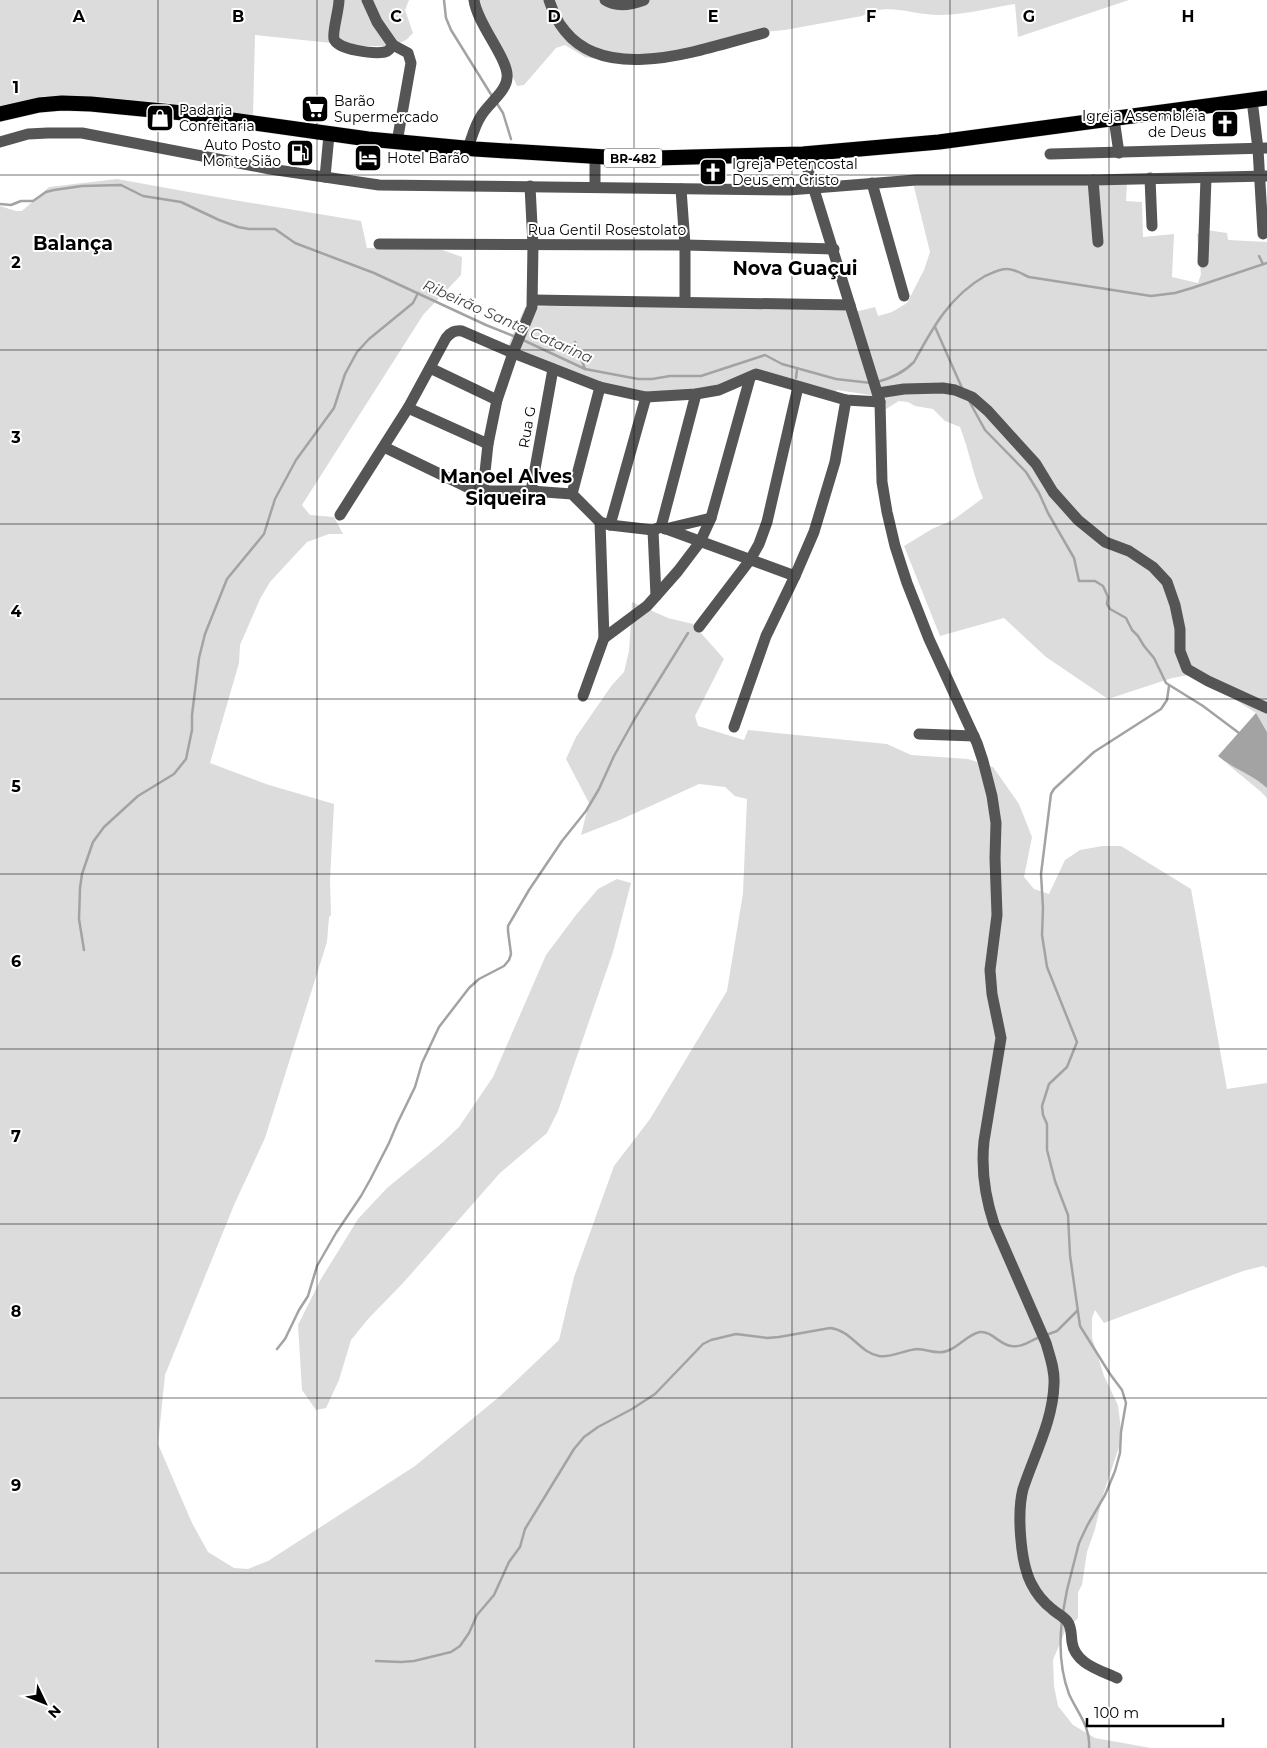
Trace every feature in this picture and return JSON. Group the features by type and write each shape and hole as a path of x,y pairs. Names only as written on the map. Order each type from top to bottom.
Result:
{"highway":[{"name":"BR-482","path":"0,114 39,105 62,103 91,104 183,113 397,142 595,156 657,158 804,154 939,142 1260,99"}],"street":[{"path":"339,0 334,37 340,47 386,52 393,45"},
{"path":"367,0 377,22 393,45 408,53 411,62 397,142"},
{"path":"468,148 480,116 506,84 508,77 503,61 485,31 475,9 474,0"},
{"path":"550,0 555,15 564,31 577,43 595,53 616,59 644,60 675,55 764,33"},
{"path":"605,0 609,3 625,6 644,0"},
{"path":"1260,99 1264,176 1263,234"},
{"path":"1114,119 1119,153"},
{"path":"0,142 28,134 48,132 82,133 270,168 379,185 789,190 916,180 1093,180 1264,176"},
{"path":"325,177 329,134"},
{"path":"1050,154 1263,148"},
{"path":"804,154 877,390 882,482 886,512 895,546 929,640 974,736 992,796 996,823 994,858 997,915 990,970 992,994 1001,1038 982,1157 984,1180 988,1206 994,1224 1046,1343 1055,1383 1053,1400 1023,1491 1021,1506 1022,1549 1031,1583 1040,1597 1067,1621 1072,1631 1073,1650 1077,1656 1085,1664 1117,1678"},
{"path":"595,156 596,187"},
{"path":"1150,178 1152,226"},
{"path":"1203,262 1206,178"},
{"path":"1093,180 1098,242"},
{"path":"872,183 904,296"},
{"path":"483,491 488,444 497,400 532,307 530,186"},
{"path":"682,189 685,301"},
{"name":"Rua Gentil Rosestolato","path":"379,244 685,245 834,249"},
{"path":"533,300 850,305"},
{"path":"340,515 408,408 446,338 454,331 462,330 517,343 553,369 600,387 646,397 696,394 719,390 756,374 846,400 877,390 943,388 958,391 972,397 988,411 1030,457 1053,492 1078,520 1105,542 1129,551 1153,567 1167,582 1175,605 1180,629 1180,651 1187,669 1208,681 1267,708"},
{"path":"430,368 497,400"},
{"name":"Rua G","path":"531,490 553,369"},
{"path":"604,638 647,606 678,571 700,542 711,518 750,378"},
{"path":"572,494 600,387"},
{"path":"699,627 750,560 759,544 767,522 798,387"},
{"path":"656,596 660,529 696,394"},
{"path":"583,696 604,638 605,524 646,397"},
{"path":"734,727 766,636 814,532 832,471 846,400"},
{"path":"408,408 488,444"},
{"path":"384,447 463,485 483,491 531,490 572,494 605,524 660,529 795,576"},
{"path":"660,529 711,518"},
{"path":"919,734 974,736"}],"shaded area":[{"path":"0,0 409,0 405,10 413,33 406,40 384,46 360,46 255,35 253,115 159,102 59,96 46,96 0,106"},
{"path":"478,0 1129,0 1018,37 1015,4 942,15 892,9 882,10 862,16 785,30 745,34 681,55 616,63 585,57 565,45 556,48 524,85 517,86"},
{"path":"117,179 361,221 367,248 434,247 462,257 461,275 423,315 302,505 310,515 334,517 343,534 329,534 307,542 270,582 260,599 240,645 239,663 210,763 269,785 334,804 330,880 331,915 329,917 327,942 265,1138 234,1205 165,1375 158,1444 192,1523 208,1552 234,1568 248,1569 268,1561 415,1466 499,1397 559,1340 574,1277 614,1166 650,1119 727,991 743,893 747,799 735,796 725,787 699,784 622,819 581,835 589,803 566,759 576,737 612,685 624,672 629,651 632,602 668,618 693,624 724,659 695,716 698,726 744,740 748,730 887,744 911,755 968,759 993,767 1019,804 1032,837 1024,877 1034,889 1049,894 1065,860 1080,850 1102,846 1121,846 1191,889 1227,1089 1267,1083 1267,1268 1263,1266 1243,1271 1104,1323 1095,1310 1092,1318 1092,1338 1104,1376 1118,1405 1122,1438 1087,1552 1082,1585 1078,1592 1078,1618 1065,1631 1053,1660 1054,1686 1058,1706 1073,1725 1095,1738 1151,1748 0,1748 0,206 22,211 49,187"},
{"path":"913,183 1127,184 1126,201 1142,202 1143,237 1174,234 1172,277 1198,283 1201,274 1197,234 1206,230 1227,233 1228,240 1267,242 1267,732 1256,713 1195,674 1172,678 1108,699 1046,657 1004,618 940,636 904,546 932,529 953,520 983,498 960,427 945,421 933,409 899,401 886,409 880,410 870,395 837,390 834,393 755,372 708,389 637,392 610,388 507,348 525,307 840,309 855,312 875,307 878,316 892,312 907,303 924,270 930,252"},
{"path":"1256,713 1267,732 1267,788 1218,756"},
{"path":"1225,762 1256,778 1267,788 1267,798 1260,791"},
{"path":"617,879 631,883 613,952 558,1111 547,1133 500,1173 403,1283 369,1318 351,1340 339,1380 326,1408 316,1410 302,1390 298,1325 321,1279 358,1219 387,1188 459,1127 493,1077 546,955 598,889"}],"waterway":[{"path":"444,0 446,18 451,30 492,96"},
{"path":"496,102 503,113 511,139"},
{"name":"Ribeirão Santa Catarina","path":"0,204 11,205 21,201 33,201 46,192 54,190 82,186 121,185 143,196 181,202 238,227 275,229 295,243 374,273 516,337"},
{"path":"1259,256 1263,264"},
{"name":"Ribeirão Santa Catarina","path":"877,382 897,375 910,366 952,303 973,284 998,270 1010,269 1029,277 1151,296 1175,293 1267,263"},
{"path":"84,950 79,919 80,888 82,874 93,842 104,827 138,796 174,774 186,759 192,730 199,658 205,634 227,579 264,534 275,499 296,460 334,408 345,374 357,352 369,339 413,303 418,293"},
{"path":"935,327 962,388"},
{"name":"Ribeirão Santa Catarina","path":"523,340 585,369 638,379 701,376 765,355 782,364 836,379 871,383"},
{"path":"575,342 585,369"},
{"path":"796,378 797,369"},
{"path":"968,399 985,430 1026,472 1039,493 1048,513 1074,558 1079,581 1095,581 1103,586 1108,597 1107,604 1110,609 1126,618 1132,630 1154,658 1166,683 1203,706 1239,733"},
{"path":"277,1349 285,1339 308,1296 317,1266 361,1196 389,1143 415,1087 422,1063 439,1027 469,988 479,979 504,966 509,960 511,954 508,926 529,890 562,841 586,811 634,720 688,633"},
{"path":"1063,1612 1079,1543 1105,1495 1115,1471 1120,1453 1121,1432 1126,1403 1122,1390 1080,1326 1070,1255 1068,1215 1055,1181 1047,1150 1047,1124 1042,1106 1049,1084 1067,1067 1077,1042 1047,967 1042,935 1041,874 1051,794 1054,789 1094,752 1161,709 1167,700 1169,686"},
{"path":"1046,1335 1057,1331 1077,1311"},
{"path":"376,1661 414,1661 451,1652 460,1646 469,1633 477,1615 494,1595 509,1562 520,1547 525,1529 574,1449 584,1437 598,1427 655,1394 703,1344 711,1340 736,1334 767,1338 779,1337 830,1328 844,1333 866,1351 884,1356 917,1349 943,1352 951,1349 971,1335 980,1332 984,1332 1011,1346 1023,1345 1040,1337"},
{"path":"1062,1620 1062,1667 1069,1694 1086,1726 1089,1748"}],"place":[{"name":"Barão Supermercado","path":"315,109"},
{"name":"Padaria Confeitaria","path":"160,118"},
{"name":"Igreja Assembléia de Deus","path":"1225,124"},
{"name":"Auto Posto Monte Sião","path":"300,153"},
{"name":"Hotel Barão","path":"368,158"},
{"name":"Igreja Petencostal Deus em Cristo","path":"713,172"}],"district":[{"name":"Balança","path":"73,243"},
{"name":"Nova Guaçui","path":"795,268"},
{"name":"Manoel Alves Siqueira","path":"506,487"}]}
